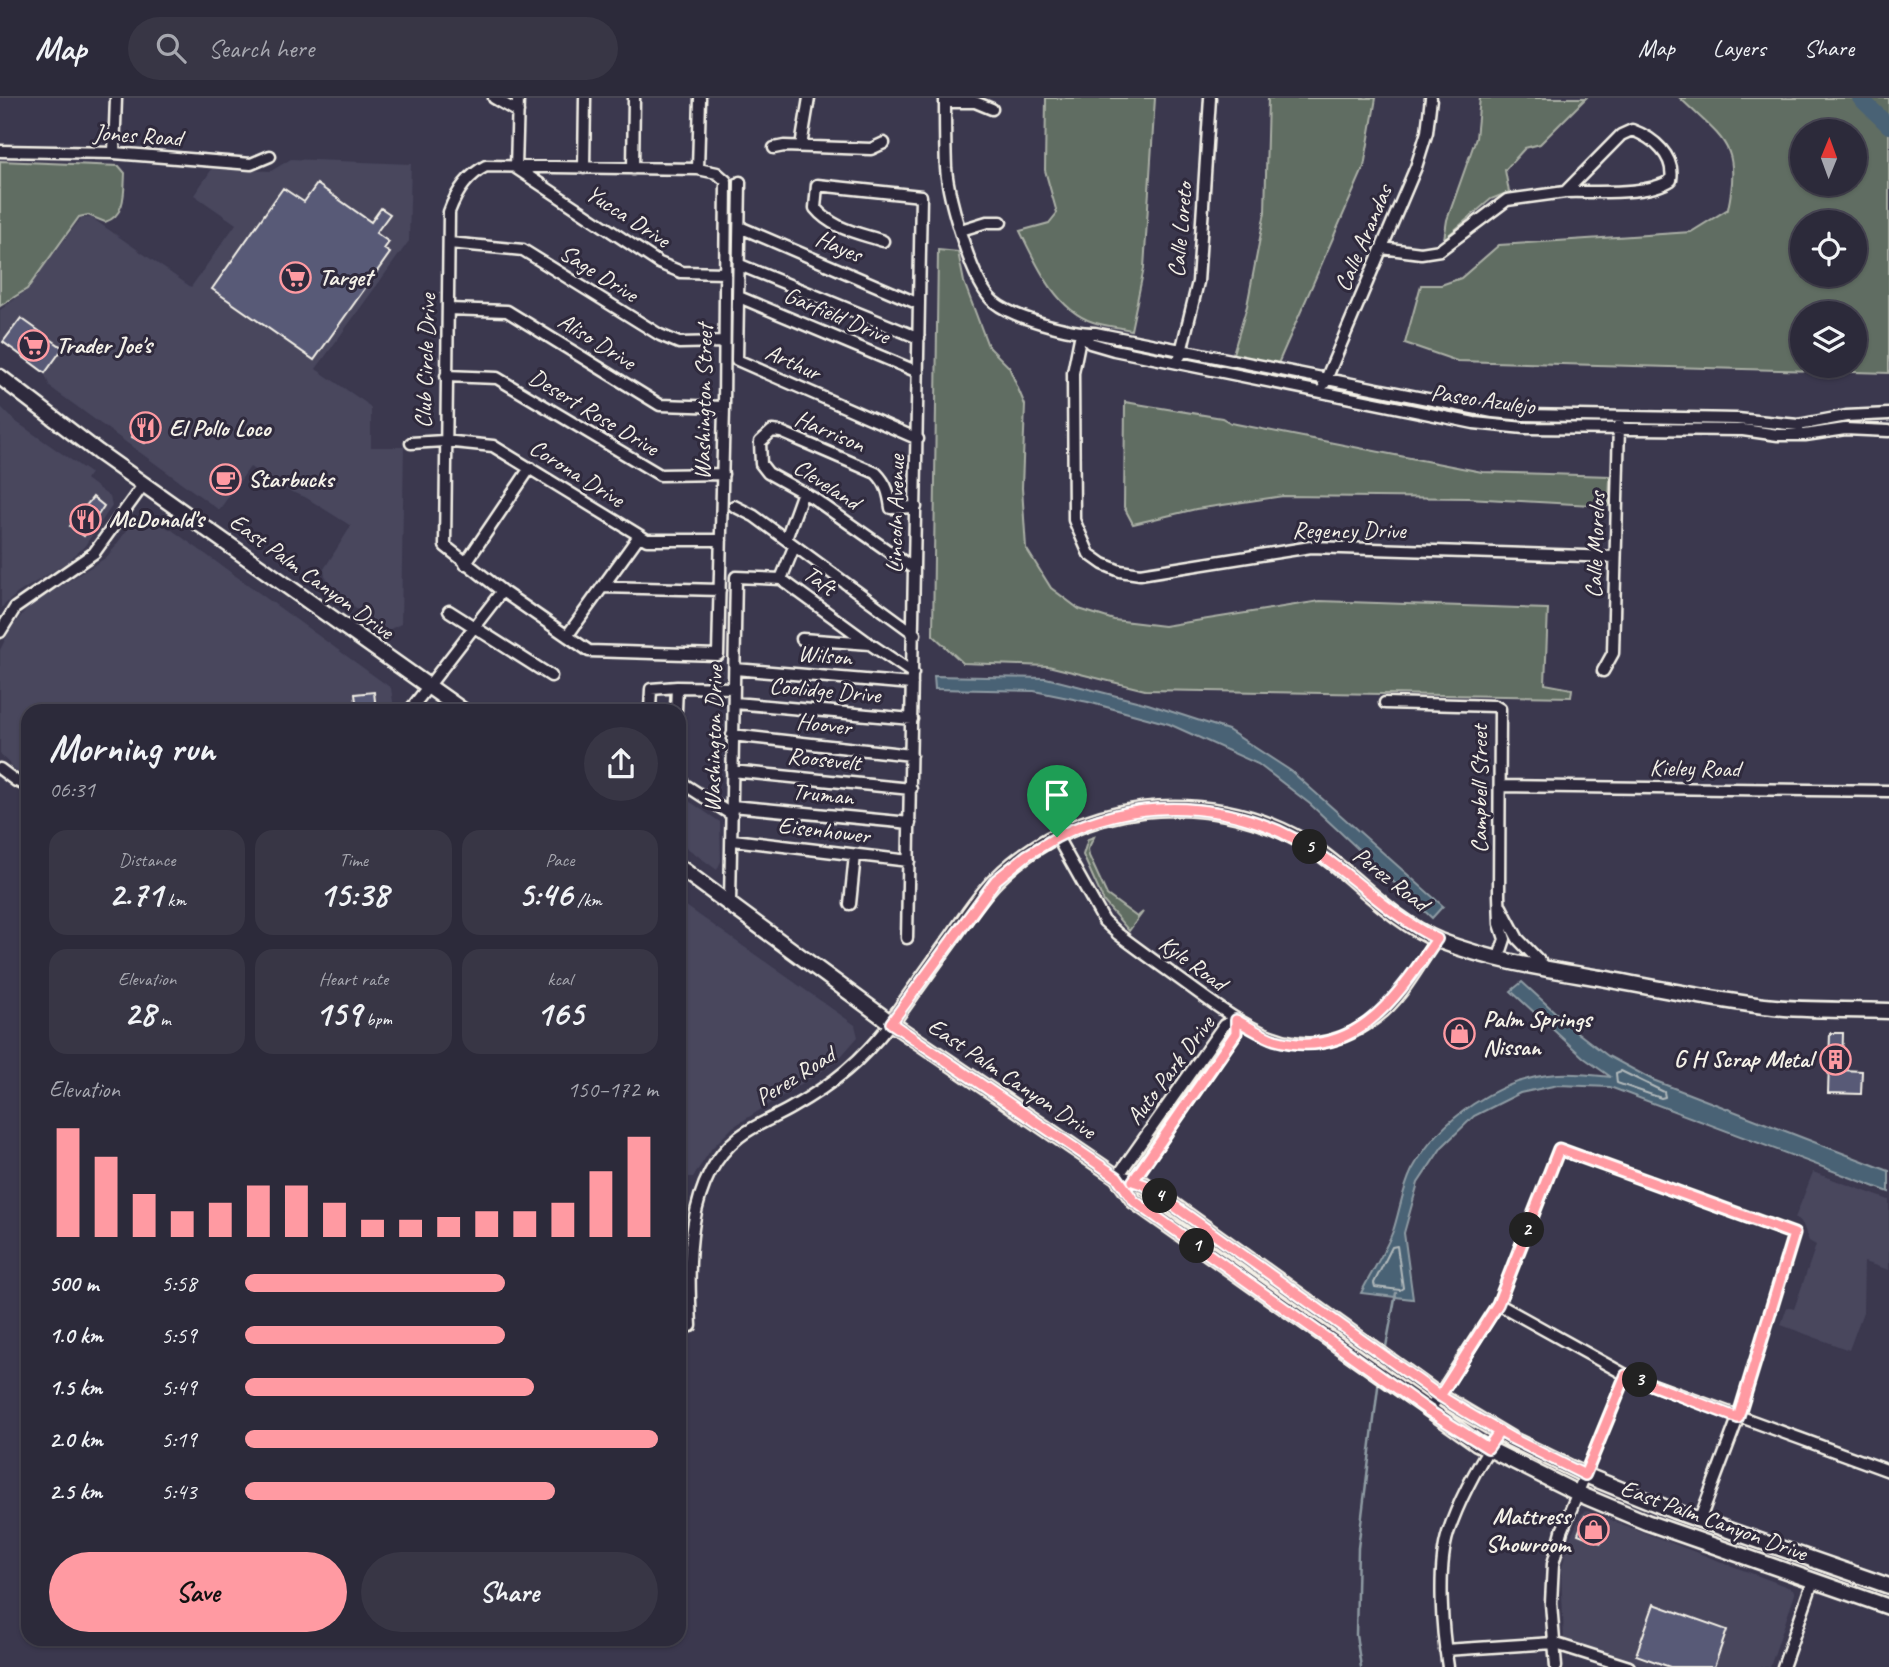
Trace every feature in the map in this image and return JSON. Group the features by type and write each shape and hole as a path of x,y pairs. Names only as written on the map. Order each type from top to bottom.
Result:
{"main road":[{"name":"East Palm Canyon Drive","path":"0,377 144,484 453,704"},
{"name":"Perez Road","path":"891,1023 996,880 1027,855 1083,824 1146,809 1201,809 1241,816 1302,842 1391,912 1437,939 1498,960 1763,1006 1889,1011"},
{"name":"East Palm Canyon Drive","path":"686,872 891,1023 1117,1177 1129,1186 1144,1209 1429,1411 1488,1448 1577,1493 1646,1522 1889,1607"},
{"name":"East Palm Canyon Drive","path":"1129,1186 1145,1185 1440,1396 1499,1432 1585,1475 1889,1586"},
{"path":"1691,1538 1697,1530 1723,1537 1745,1535"}],"street":[{"path":"114,153 116,98"},
{"path":"494,98 518,112"},
{"path":"516,168 518,98"},
{"path":"584,168 586,98"},
{"path":"633,169 634,98"},
{"path":"698,169 700,98"},
{"path":"802,146 809,98"},
{"name":"Calle Loreto","path":"1179,358 1198,282 1210,98"},
{"name":"Calle Arandas","path":"1323,386 1382,248 1427,132 1431,98"},
{"path":"992,109 975,102 945,100 946,170 961,230 987,222 1001,222"},
{"path":"1382,248 1421,253 1440,250 1507,200 1565,192 1660,187 1671,180 1673,168 1669,156 1642,134 1632,130 1621,135 1565,192"},
{"path":"774,148 802,146 871,149 884,143"},
{"name":"Jones Road","path":"0,151 114,153 251,164 271,156"},
{"name":"Club Circle Drive","path":"698,169 486,166 475,172 454,199 449,212 444,546 502,591 589,651 718,655"},
{"name":"Yucca Drive","path":"516,168 659,263 681,272 726,274"},
{"name":"Washington Street","path":"698,169 717,173 726,181 718,655"},
{"name":"Arthur","path":"740,182 742,228 737,360 918,439"},
{"name":"Lincoln Avenue","path":"883,241 838,227 823,217 815,208 817,185 921,196 915,634 907,938"},
{"name":"Hayes","path":"742,228 919,304"},
{"name":"Paseo Azulejo","path":"961,230 976,278 995,304 1014,313 1082,333 1090,343 1114,351 1179,358 1323,386 1493,412 1737,419 1798,425 1846,416 1889,414"},
{"name":"Sage Drive","path":"449,243 523,250 660,335 679,343 724,342"},
{"path":"740,265 919,338"},
{"name":"Garfield Drive","path":"739,297 918,372"},
{"name":"Aliso Drive","path":"448,309 507,311 660,405 724,407"},
{"name":"Regency Drive","path":"1082,333 1073,373 1074,520 1089,554 1103,564 1120,571 1140,574 1311,547 1615,557"},
{"name":"Desert Rose Drive","path":"446,376 497,378 660,475 723,474"},
{"name":"Paseo Azulejo","path":"1323,386 1474,423 1524,428 1743,430 1777,435 1805,435 1845,429 1889,431"},
{"name":"Calle Morelos","path":"1603,671 1613,653 1619,417"},
{"name":"Harrison","path":"760,453 760,442 765,435 772,431 781,432 876,473 884,481 890,494 891,508 916,507"},
{"name":"Corona Drive","path":"411,443 444,441 493,446 647,540 721,540"},
{"name":"Cleveland","path":"760,453 761,464 768,473 803,492 915,569"},
{"path":"465,564 530,468"},
{"path":"0,632 15,608 94,553 144,484"},
{"path":"786,539 803,492"},
{"path":"734,506 754,516 915,634"},
{"path":"567,636 639,536"},
{"path":"781,579 794,547"},
{"name":"Taft","path":"736,577 781,579 870,643 913,679"},
{"name":"Washington Drive","path":"730,902 736,577"},
{"path":"603,587 720,590"},
{"path":"415,704 502,591"},
{"path":"449,611 473,629 551,676"},
{"path":"802,639 870,643"},
{"name":"Wilson","path":"735,668 913,679"},
{"path":"677,687 677,704"},
{"path":"650,704 651,689 734,688"},
{"name":"Coolidge Drive","path":"735,703 912,719"},
{"name":"Campbell Street","path":"1385,703 1499,707 1500,925 1505,939 1498,960"},
{"name":"Hoover","path":"732,735 911,755"},
{"path":"0,769 21,783"},
{"name":"Roosevelt","path":"732,771 911,789"},
{"path":"686,785 732,811"},
{"name":"Kieley Road","path":"1501,786 1889,791"},
{"name":"Truman","path":"732,811 910,823"},
{"name":"Kyle Road","path":"1057,837 1104,922 1236,1020 1275,1040 1307,1043 1336,1040 1380,1015 1397,996 1437,939"},
{"name":"Eisenhower","path":"733,840 909,861"},
{"path":"850,904 855,855"},
{"name":"Campbell Street","path":"1500,903 1518,939 1547,969"},
{"name":"Auto Park Drive","path":"1117,1177 1224,1025 1236,1020 1236,1033 1129,1186"},
{"name":"Perez Road","path":"691,1326 689,1276 693,1230 704,1187 718,1160 739,1137 844,1075 863,1058 891,1023"},
{"path":"1429,1411 1498,1304 1559,1149 1794,1234 1738,1418 1700,1519"},
{"path":"1498,1304 1626,1375 1889,1471"},
{"path":"1556,1667 1553,1643 1553,1564 1562,1531 1626,1375"},
{"path":"1448,1667 1443,1577 1448,1534 1488,1448 1499,1432"},
{"path":"1783,1667 1813,1581"},
{"path":"1445,1650 1553,1643 1629,1667"}],"shaded area":[{"path":"291,159 411,164 409,241 316,369 371,409 371,447 404,447 401,624 384,632 335,590 325,576 324,569 351,526 305,497 281,488 250,467 219,510 50,387 45,375 0,341 0,310 26,291 81,218 92,218 191,287 236,224 194,195 212,169 271,171"},
{"path":"0,406 15,421 90,473 86,479 110,497 112,506 84,547 66,563 18,593 1,608"},
{"path":"146,518 172,530 391,688 393,704 21,704 21,776 0,754 0,650 11,628 30,605 107,557 133,522"},
{"path":"689,801 720,822 721,861 717,870 686,847 686,805"},
{"path":"686,906 855,1025 858,1037 836,1062 733,1127 712,1148 693,1177 686,1177"},
{"path":"1813,1172 1889,1200 1889,1270 1864,1262 1863,1312 1849,1350 1781,1325 1787,1307 1794,1309 1816,1245 1809,1241 1803,1225 1795,1218"},
{"path":"1587,1511 1793,1589 1795,1594 1770,1667 1646,1667 1564,1639 1561,1571 1569,1540 1583,1512"}],"green space":[{"path":"1046,98 1155,98 1144,268 1131,330 1093,322 1068,307 1049,284 1020,231 1049,223 1057,213 1045,170"},
{"path":"1268,98 1376,98 1364,167 1277,366 1232,357 1247,306 1265,212"},
{"path":"1480,98 1586,98 1540,144 1525,148 1505,170 1509,192 1491,199 1444,239 1447,220 1476,138"},
{"path":"1680,98 1889,98 1889,373 1867,372 1867,301 1790,301 1790,370 1457,361 1405,343 1421,285 1441,285 1461,278 1499,245 1691,232 1728,209 1732,170 1730,156 1718,134"},
{"path":"0,161 119,166 125,173 124,195 117,214 105,222 88,215 79,217 27,289 0,306"},
{"path":"938,250 958,252 964,282 988,346 1009,367 1025,405 1022,488 1026,548 1051,588 1079,609 1114,620 1164,626 1320,601 1548,609 1545,684 1572,689 1571,697 1145,690 1048,666 963,663 933,635"},
{"path":"1125,402 1222,418 1231,423 1482,472 1610,476 1609,506 1468,498 1283,496 1196,509 1133,524 1124,507"},
{"path":"1094,837 1088,849 1089,856 1107,895 1137,917 1143,912 1129,931 1104,902 1083,855 1088,839"}],"water":[{"path":"934,676 1046,678 1148,704 1228,730 1291,771 1443,906 1432,918 1310,804 1258,764 1169,724 1088,702 1034,691 935,689"},
{"path":"1522,982 1578,1033 1608,1056 1653,1080 1889,1171 1889,1192 1610,1087 1558,1085 1520,1093 1474,1116 1442,1147 1418,1183 1404,1233 1413,1299 1361,1293 1390,1239 1412,1170 1438,1134 1455,1118 1493,1092 1536,1077 1584,1074 1611,1077 1584,1058 1511,991"}],"building":[{"name":"Target","path":"317,184 371,222 381,208 390,214 376,233 389,242 384,249 390,253 314,360 212,289 283,188 304,202"},
{"name":"Trader Joe's","path":"21,318 63,348 45,373 3,342"},
{"name":"El Pollo Loco","path":"151,416 160,422 145,443 132,437 144,417 148,419"},
{"name":"McDonald's","path":"93,497 104,506 84,536 70,526"},
{"path":"374,692 375,704 356,704 355,694"},
{"name":"G H Scrap Metal","path":"1830,1033 1843,1033 1842,1070 1862,1071 1861,1094 1828,1093"},
{"name":"Mattress Showroom","path":"1585,1516 1608,1526 1601,1543 1578,1534"},
{"path":"1654,1604 1727,1630 1714,1667 1670,1667 1636,1655"}],"waterway":[{"path":"1860,98 1889,126"},
{"path":"1385,1352 1396,1293"},
{"path":"1361,1667 1356,1635 1358,1548 1379,1379"}],"place":[{"name":"Target","path":"296,277"},
{"name":"Trader Joe's","path":"33,345"},
{"name":"El Pollo Loco","path":"146,428"},
{"name":"Starbucks","path":"225,479"},
{"name":"McDonald's","path":"86,519"},
{"name":"Palm Springs Nissan","path":"1460,1033"},
{"name":"G H Scrap Metal","path":"1836,1059"},
{"name":"Mattress Showroom","path":"1593,1530"}],"route":[{"path":"1057,837 1027,855 996,880 975,905 891,1023 1117,1177 1134,1201 1429,1411 1488,1448 1499,1432 1440,1396 1498,1304 1559,1149 1794,1234 1738,1418 1626,1375 1585,1475 1499,1432 1454,1405 1440,1396 1145,1185 1133,1181 1236,1033 1236,1020 1275,1040 1307,1043 1336,1040 1380,1015 1397,996 1437,939 1414,928 1391,912 1329,860 1302,842 1273,827 1241,816 1201,809 1146,809 1083,824 1057,837"}]}
